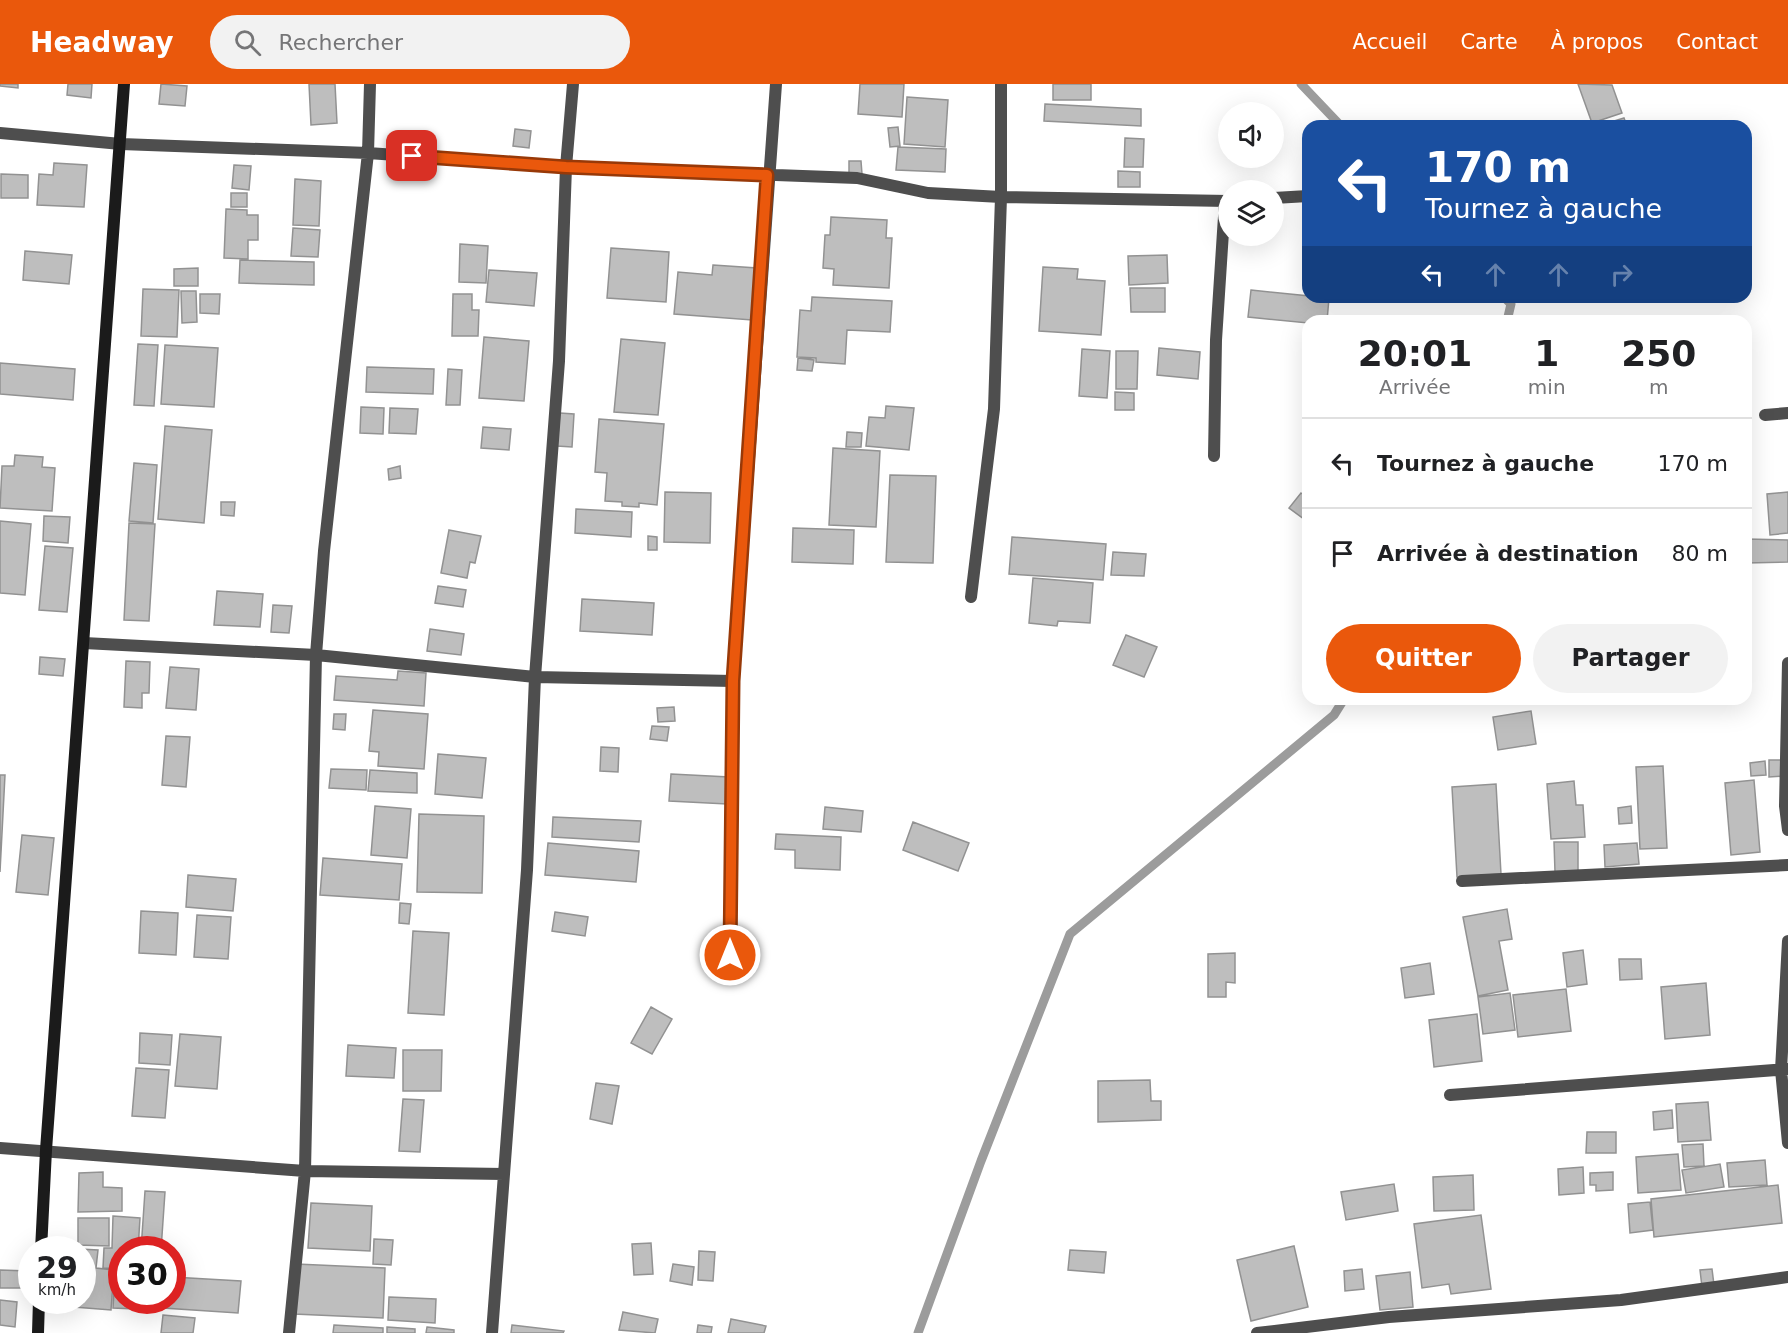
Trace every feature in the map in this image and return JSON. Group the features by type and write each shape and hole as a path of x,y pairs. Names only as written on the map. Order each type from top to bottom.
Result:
{"street":[{"path":"43,1236 46,1150 124,84"},
{"path":"289,1333 305,1171 316,655 325,540 368,153 370,84"},
{"path":"492,1333 527,870 535,677 559,361 566,167 573,84"},
{"path":"730,955 733,681 767,175 776,84"},
{"path":"971,597 994,409 1001,197 1001,84"},
{"path":"0,133 121,144 368,153 566,167 857,178 928,193 1001,197 1218,201"},
{"path":"1284,197 1302,196"},
{"path":"1214,456 1216,340 1223,246"},
{"path":"1765,415 1788,413"},
{"path":"84,643 316,655 535,677 733,681"},
{"path":"1788,663 1785,806 1788,830"},
{"path":"1462,881 1788,866"},
{"path":"1788,941 1785,1069 1788,1143"},
{"path":"1450,1095 1785,1069"},
{"path":"0,1148 305,1171 504,1174"},
{"path":"1257,1333 1389,1317 1621,1300 1788,1277"},
{"path":"38,1333 39,1314"}],"building":[{"path":"0,84 18,84 18,88 0,86"},
{"path":"68,84 92,84 91,98 67,95"},
{"path":"161,84 187,86 185,106 159,104"},
{"path":"309,84 335,84 337,123 311,125"},
{"path":"860,84 904,84 902,117 858,114"},
{"path":"1053,84 1091,84 1091,100 1053,100"},
{"path":"1578,84 1612,85 1622,113 1601,120 1591,120"},
{"path":"907,97 948,100 945,147 904,144"},
{"path":"1045,104 1141,109 1141,126 1044,121"},
{"path":"898,127 900,146 890,147 888,128"},
{"path":"515,129 531,131 529,148 513,146"},
{"path":"1125,138 1144,139 1143,167 1124,167"},
{"path":"898,147 946,149 945,172 896,170"},
{"path":"849,161 861,161 862,174 849,175"},
{"path":"54,163 87,165 84,207 37,205 39,174 53,175"},
{"path":"234,165 251,166 249,190 232,188"},
{"path":"1118,171 1140,172 1140,187 1118,187"},
{"path":"1,174 28,175 28,198 1,198"},
{"path":"295,179 321,181 319,226 293,225"},
{"path":"231,193 247,193 247,207 231,207"},
{"path":"226,209 247,210 247,215 258,215 258,240 248,240 248,259 224,258"},
{"path":"831,217 887,220 886,238 892,238 889,288 833,285 834,269 823,268 825,235 830,235"},
{"path":"293,228 320,230 318,257 291,256"},
{"path":"460,244 488,246 486,283 459,282"},
{"path":"611,248 669,252 666,302 607,298"},
{"path":"25,251 72,255 69,284 23,280"},
{"path":"1167,255 1168,283 1129,285 1128,256"},
{"path":"240,260 314,262 314,285 239,283"},
{"path":"713,265 757,268 752,320 674,314 678,272 712,275"},
{"path":"1043,267 1078,269 1077,279 1105,281 1101,335 1039,331"},
{"path":"198,268 198,286 174,286 174,269"},
{"path":"489,270 537,273 534,306 486,302"},
{"path":"1130,288 1165,288 1165,312 1131,312"},
{"path":"143,289 179,290 177,337 141,336"},
{"path":"1251,290 1302,295 1302,303 1329,303 1328,315 1302,315 1302,322 1248,317"},
{"path":"181,291 196,291 197,322 182,323"},
{"path":"200,294 220,294 219,314 200,313"},
{"path":"453,294 472,294 472,310 479,310 478,336 452,336"},
{"path":"812,297 892,301 890,332 847,330 845,364 816,362 816,358 797,357 800,310 811,311"},
{"path":"484,337 529,341 524,401 479,398"},
{"path":"621,339 665,343 658,415 614,412"},
{"path":"138,344 158,345 154,406 134,405"},
{"path":"165,345 218,348 214,407 161,404"},
{"path":"1159,348 1200,352 1198,379 1157,375"},
{"path":"1082,349 1110,351 1107,398 1079,396"},
{"path":"1116,351 1138,351 1137,389 1116,389"},
{"path":"798,358 814,360 812,371 797,370"},
{"path":"0,363 75,369 73,400 0,394"},
{"path":"367,367 434,369 433,394 366,392"},
{"path":"448,369 462,370 460,405 446,405"},
{"path":"1115,392 1134,393 1134,410 1115,410"},
{"path":"886,406 914,408 909,450 866,446 869,417 885,418"},
{"path":"361,407 384,408 383,434 360,433"},
{"path":"390,408 418,409 416,434 389,433"},
{"path":"560,413 574,414 572,447 557,446"},
{"path":"599,419 664,424 657,505 639,503 639,507 622,506 622,502 605,501 607,473 595,472"},
{"path":"165,426 212,430 204,523 158,519"},
{"path":"483,427 511,429 509,450 481,448"},
{"path":"847,432 862,433 861,447 846,447"},
{"path":"833,448 880,451 876,527 829,525"},
{"path":"15,455 43,457 42,467 55,468 52,511 0,508 2,466 14,466"},
{"path":"134,463 157,465 153,523 129,521"},
{"path":"400,466 401,478 389,480 388,469"},
{"path":"890,475 936,476 933,563 886,562"},
{"path":"665,492 711,493 710,543 664,542"},
{"path":"1788,492 1788,533 1770,535 1767,494"},
{"path":"1301,493 1302,494 1302,518 1289,508"},
{"path":"221,502 235,502 234,516 221,515"},
{"path":"576,509 632,512 631,537 575,533"},
{"path":"44,516 70,517 68,543 43,541"},
{"path":"0,521 31,524 25,595 0,593"},
{"path":"129,523 155,524 149,621 124,620"},
{"path":"793,528 854,530 853,564 792,562"},
{"path":"449,530 481,536 475,563 470,562 467,578 441,573"},
{"path":"648,536 657,537 657,550 648,550"},
{"path":"1012,537 1106,544 1103,580 1009,574"},
{"path":"1752,539 1788,540 1788,562 1752,563"},
{"path":"45,546 73,548 67,612 39,610"},
{"path":"1113,552 1146,554 1144,576 1111,575"},
{"path":"1033,578 1093,583 1090,623 1058,621 1057,626 1029,623"},
{"path":"438,586 466,590 463,607 435,603"},
{"path":"217,591 263,594 260,627 214,625"},
{"path":"582,599 654,603 652,635 580,631"},
{"path":"273,605 292,606 289,633 271,632"},
{"path":"430,629 464,634 461,655 427,651"},
{"path":"1126,635 1157,647 1144,677 1113,665"},
{"path":"40,657 65,659 63,676 39,674"},
{"path":"126,661 150,662 149,693 142,693 142,708 124,707"},
{"path":"170,667 199,669 196,710 166,708"},
{"path":"398,671 426,673 424,706 334,700 336,676 397,680"},
{"path":"674,707 675,721 658,722 657,708"},
{"path":"373,710 428,714 424,769 378,766 379,752 369,751"},
{"path":"1531,711 1536,744 1498,750 1493,717"},
{"path":"334,714 346,714 345,730 333,729"},
{"path":"652,726 669,727 667,741 650,739"},
{"path":"166,736 190,737 186,787 162,785"},
{"path":"601,747 619,748 618,772 600,771"},
{"path":"438,754 486,758 482,798 435,794"},
{"path":"1769,760 1783,760 1784,776 1769,777"},
{"path":"1765,761 1766,775 1751,776 1750,763"},
{"path":"1663,766 1667,848 1640,849 1636,767"},
{"path":"331,769 367,770 366,790 329,788"},
{"path":"370,770 417,773 417,793 368,791"},
{"path":"671,774 729,777 727,804 669,801"},
{"path":"0,775 5,775 0,872"},
{"path":"1754,780 1760,852 1731,855 1725,783"},
{"path":"1574,781 1576,805 1583,805 1585,837 1551,839 1547,784"},
{"path":"1496,784 1501,874 1457,877 1452,787"},
{"path":"375,806 411,809 407,858 371,855"},
{"path":"1631,806 1632,823 1619,824 1618,808"},
{"path":"825,807 863,811 861,832 823,829"},
{"path":"419,814 484,816 482,893 417,892"},
{"path":"553,817 641,821 639,842 552,837"},
{"path":"913,822 969,843 958,871 903,850"},
{"path":"776,834 841,837 840,870 795,868 795,850 775,849"},
{"path":"22,835 54,838 48,895 16,892"},
{"path":"1554,842 1578,842 1578,871 1555,872"},
{"path":"548,843 639,851 636,882 545,875"},
{"path":"1637,843 1639,864 1605,867 1604,845"},
{"path":"323,858 402,864 399,900 320,895"},
{"path":"188,875 236,879 233,911 186,907"},
{"path":"400,903 411,904 409,924 399,923"},
{"path":"1507,909 1512,939 1499,941 1508,990 1478,996 1463,917"},
{"path":"141,911 178,913 176,955 139,953"},
{"path":"555,912 588,917 585,936 552,931"},
{"path":"197,915 231,917 228,959 194,957"},
{"path":"413,931 449,933 444,1015 408,1013"},
{"path":"1583,950 1587,984 1567,987 1563,953"},
{"path":"1235,953 1235,983 1226,982 1226,997 1208,997 1208,954"},
{"path":"1619,959 1641,959 1642,979 1620,980"},
{"path":"1430,963 1434,994 1405,998 1401,968"},
{"path":"1706,983 1710,1035 1665,1039 1661,987"},
{"path":"1566,989 1571,1031 1518,1037 1513,995"},
{"path":"1510,993 1515,1030 1483,1034 1478,997"},
{"path":"651,1007 672,1019 652,1054 631,1043"},
{"path":"1477,1014 1482,1061 1434,1067 1429,1020"},
{"path":"140,1033 172,1035 170,1065 139,1063"},
{"path":"180,1034 221,1037 217,1089 175,1086"},
{"path":"348,1045 396,1048 394,1078 346,1076"},
{"path":"403,1050 442,1050 441,1091 403,1091"},
{"path":"136,1068 169,1070 165,1118 132,1116"},
{"path":"1150,1080 1151,1101 1161,1101 1161,1120 1098,1122 1098,1081"},
{"path":"596,1083 619,1086 612,1124 590,1119"},
{"path":"403,1099 424,1100 420,1152 399,1151"},
{"path":"1708,1102 1711,1140 1678,1142 1676,1104"},
{"path":"1672,1110 1673,1128 1654,1130 1653,1112"},
{"path":"1587,1132 1616,1132 1616,1153 1586,1153"},
{"path":"1703,1144 1704,1166 1684,1167 1682,1145"},
{"path":"1678,1154 1681,1190 1638,1193 1636,1157"},
{"path":"1765,1160 1767,1185 1729,1187 1727,1163"},
{"path":"1720,1164 1724,1187 1686,1193 1682,1170"},
{"path":"1583,1167 1584,1193 1559,1195 1558,1169"},
{"path":"103,1172 103,1187 122,1188 122,1211 78,1212 79,1173"},
{"path":"1613,1172 1613,1190 1596,1191 1596,1185 1590,1185 1590,1173"},
{"path":"1473,1175 1474,1210 1434,1211 1433,1177"},
{"path":"1394,1184 1398,1211 1346,1220 1341,1192"},
{"path":"1778,1185 1782,1223 1654,1237 1651,1199"},
{"path":"145,1191 165,1192 162,1236 142,1236"},
{"path":"1650,1202 1653,1230 1630,1233 1628,1204"},
{"path":"311,1203 372,1206 370,1251 308,1248"},
{"path":"1481,1215 1491,1289 1451,1294 1449,1284 1422,1288 1414,1224"},
{"path":"113,1216 140,1218 139,1236 112,1236"},
{"path":"78,1218 109,1218 108,1246 96,1246 96,1236 78,1236"},
{"path":"374,1239 393,1240 391,1265 373,1264"},
{"path":"651,1243 653,1274 634,1275 632,1244"},
{"path":"1294,1246 1308,1307 1251,1321 1237,1260"},
{"path":"104,1248 108,1248 108,1268 103,1268"},
{"path":"1070,1250 1106,1252 1104,1273 1068,1270"},
{"path":"699,1251 715,1252 713,1281 698,1280"},
{"path":"296,1264 385,1268 383,1318 294,1314"},
{"path":"673,1264 694,1267 692,1285 670,1281"},
{"path":"96,1268 108,1269 108,1310 96,1309"},
{"path":"1362,1269 1364,1289 1345,1291 1344,1271"},
{"path":"1712,1269 1714,1285 1702,1287 1700,1270"},
{"path":"0,1270 18,1271 18,1288 0,1288"},
{"path":"1410,1272 1413,1307 1380,1310 1376,1276"},
{"path":"186,1278 241,1281 238,1313 186,1310"},
{"path":"389,1297 436,1299 435,1323 388,1320"},
{"path":"0,1300 17,1302 15,1327 0,1325"},
{"path":"623,1312 658,1319 655,1333 619,1330"},
{"path":"163,1315 195,1318 193,1333 161,1333"},
{"path":"731,1319 766,1326 764,1333 728,1333"},
{"path":"334,1325 383,1328 383,1333 333,1333"},
{"path":"512,1325 564,1331 563,1333 511,1333"},
{"path":"698,1325 712,1327 711,1333 697,1333"},
{"path":"387,1327 415,1329 415,1333 387,1333"},
{"path":"427,1327 454,1330 454,1333 426,1333"}],"waterway":[{"path":"1301,84 1335,120"},
{"path":"1508,315 1510,303"},
{"path":"918,1333 981,1161 1070,934 1334,715 1340,705"}],"route":[{"path":"412,156 566,167 767,175 733,681 730,955"}]}
